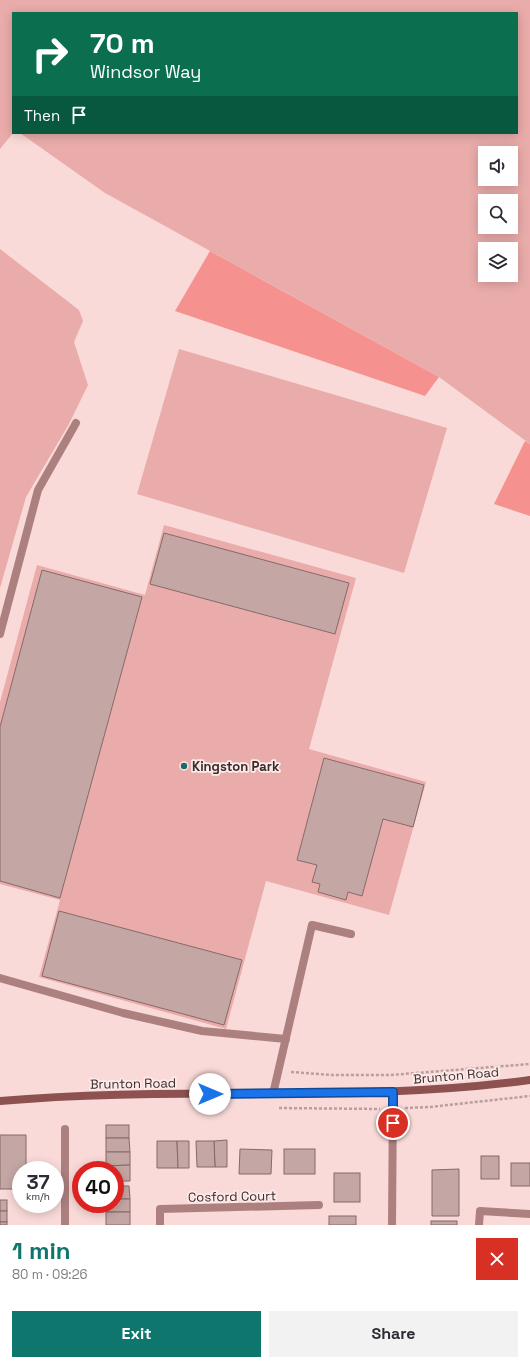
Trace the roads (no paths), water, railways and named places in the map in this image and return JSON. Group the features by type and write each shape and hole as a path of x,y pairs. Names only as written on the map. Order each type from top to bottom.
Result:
{"street":[{"path":"0,634 38,490 76,423"},
{"path":"273,1094 312,925 351,934"},
{"path":"0,978 124,1013 202,1031 286,1039"},
{"name":"Brunton Road","path":"0,1101 65,1096 147,1093 273,1094 393,1092 448,1089 530,1080"},
{"path":"392,1225 393,1092"},
{"path":"65,1129 65,1225"},
{"name":"Cosford Court","path":"160,1225 160,1209 319,1205"},
{"path":"479,1225 480,1211 530,1214"}],"place":[{"name":"Kingston Park","path":"184,766"}]}
